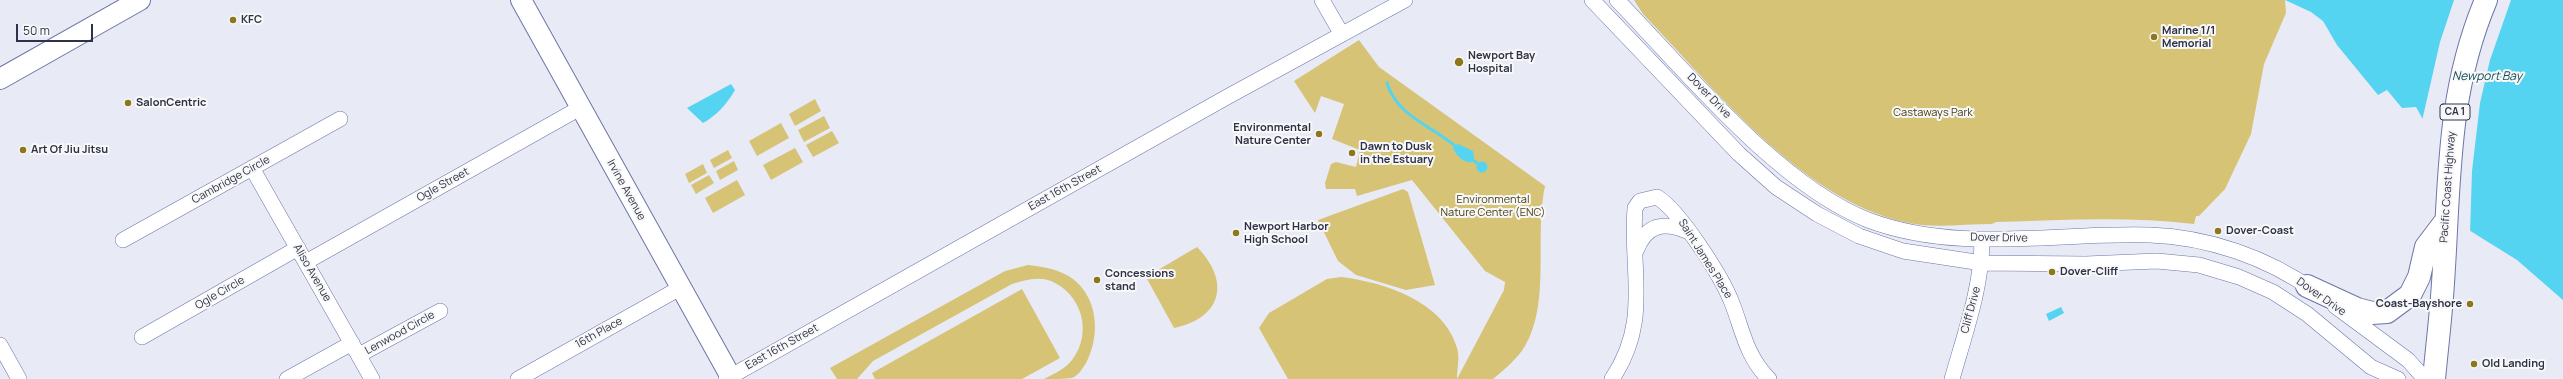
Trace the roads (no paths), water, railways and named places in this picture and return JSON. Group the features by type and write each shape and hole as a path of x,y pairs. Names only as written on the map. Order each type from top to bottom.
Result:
{"highway":[{"name":"Pacific Coast Highway","path":"2434,379 2443,282 2449,152 2457,101 2467,56 2486,0"},
{"path":"2307,286 2357,309 2372,313 2387,312 2410,295 2419,277 2426,247 2445,222"}],"main road":[{"path":"0,78 140,0"},
{"name":"Irvine Avenue","path":"521,0 729,378"}],"street":[{"path":"1322,0 1340,33"},
{"name":"East 16th Street","path":"729,378 1340,33 1405,0"},
{"name":"Dover Drive","path":"1592,0 1739,154 1776,187 1817,214 1859,236 1904,251 1982,263 2086,264 2157,261 2199,265 2239,277 2273,292 2307,314 2371,366 2398,379"},
{"name":"Dover Drive","path":"1618,0 1742,130 1788,171 1828,198 1868,220 1916,233 1982,239 2150,235 2191,240 2227,248 2264,261 2307,286 2408,360 2425,379"},
{"name":"Ogle Street","path":"306,262 580,108"},
{"name":"Cambridge Circle","path":"123,240 340,120"},
{"name":"Aliso Avenue","path":"252,168 372,379"},
{"name":"Saint James Place","path":"1635,254 1635,208 1640,201 1648,197 1657,197 1668,204 1689,232 1724,285 1732,304 1742,336 1752,358 1768,379"},
{"path":"1612,379 1622,364 1635,327 1635,254 1641,238 1652,229 1663,225 1675,226 1689,232"},
{"name":"Cliff Drive","path":"1952,379 1982,263 1982,239"},
{"name":"Ogle Circle","path":"142,337 298,248"},
{"name":"16th Place","path":"518,379 680,288"},
{"name":"Lenwood Circle","path":"287,379 440,311"},
{"path":"0,345 18,379"}],"water":[{"name":"Newport Bay","path":"2285,0 2563,0 2563,300 2517,260 2464,227 2466,196 2416,107 2402,108 2387,90 2378,95 2337,45 2323,21 2311,12"},
{"path":"731,84 735,90 728,100 717,113 703,123 687,108"},
{"path":"1458,144 1473,151 1474,157 1472,162 1462,160 1457,155 1453,149 1453,146"},
{"path":"1482,161 1486,163 1488,167 1486,171 1482,173 1478,171 1476,167 1478,163"},
{"path":"2061,307 2064,313 2049,321 2046,314"}],"waterway":[{"path":"1387,83 1398,104 1406,112 1454,145"},
{"path":"1473,160 1477,163"}],"place":[{"name":"KFC","path":"233,20"},
{"name":"Marine 1/1 Memorial","path":"2154,37"},
{"name":"Newport Bay Hospital","path":"1459,62"},
{"name":"SalonCentric","path":"128,103"},
{"name":"Environmental Nature Center","path":"1319,134"},
{"name":"Art Of Jiu Jitsu","path":"23,150"},
{"name":"Dawn to Dusk in the Estuary","path":"1352,153"},
{"name":"Dover-Coast","path":"2218,231"},
{"name":"Newport Harbor High School","path":"1236,233"},
{"name":"Dover-Cliff","path":"2052,272"},
{"name":"Concessions stand","path":"1097,280"},
{"name":"Coast-Bayshore","path":"2470,304"},
{"name":"Old Landing","path":"2474,364"}],"park label":[{"name":"Castaways Park","path":"1933,113"},
{"name":"Environmental Nature Center (ENC)","path":"1493,206"}]}
